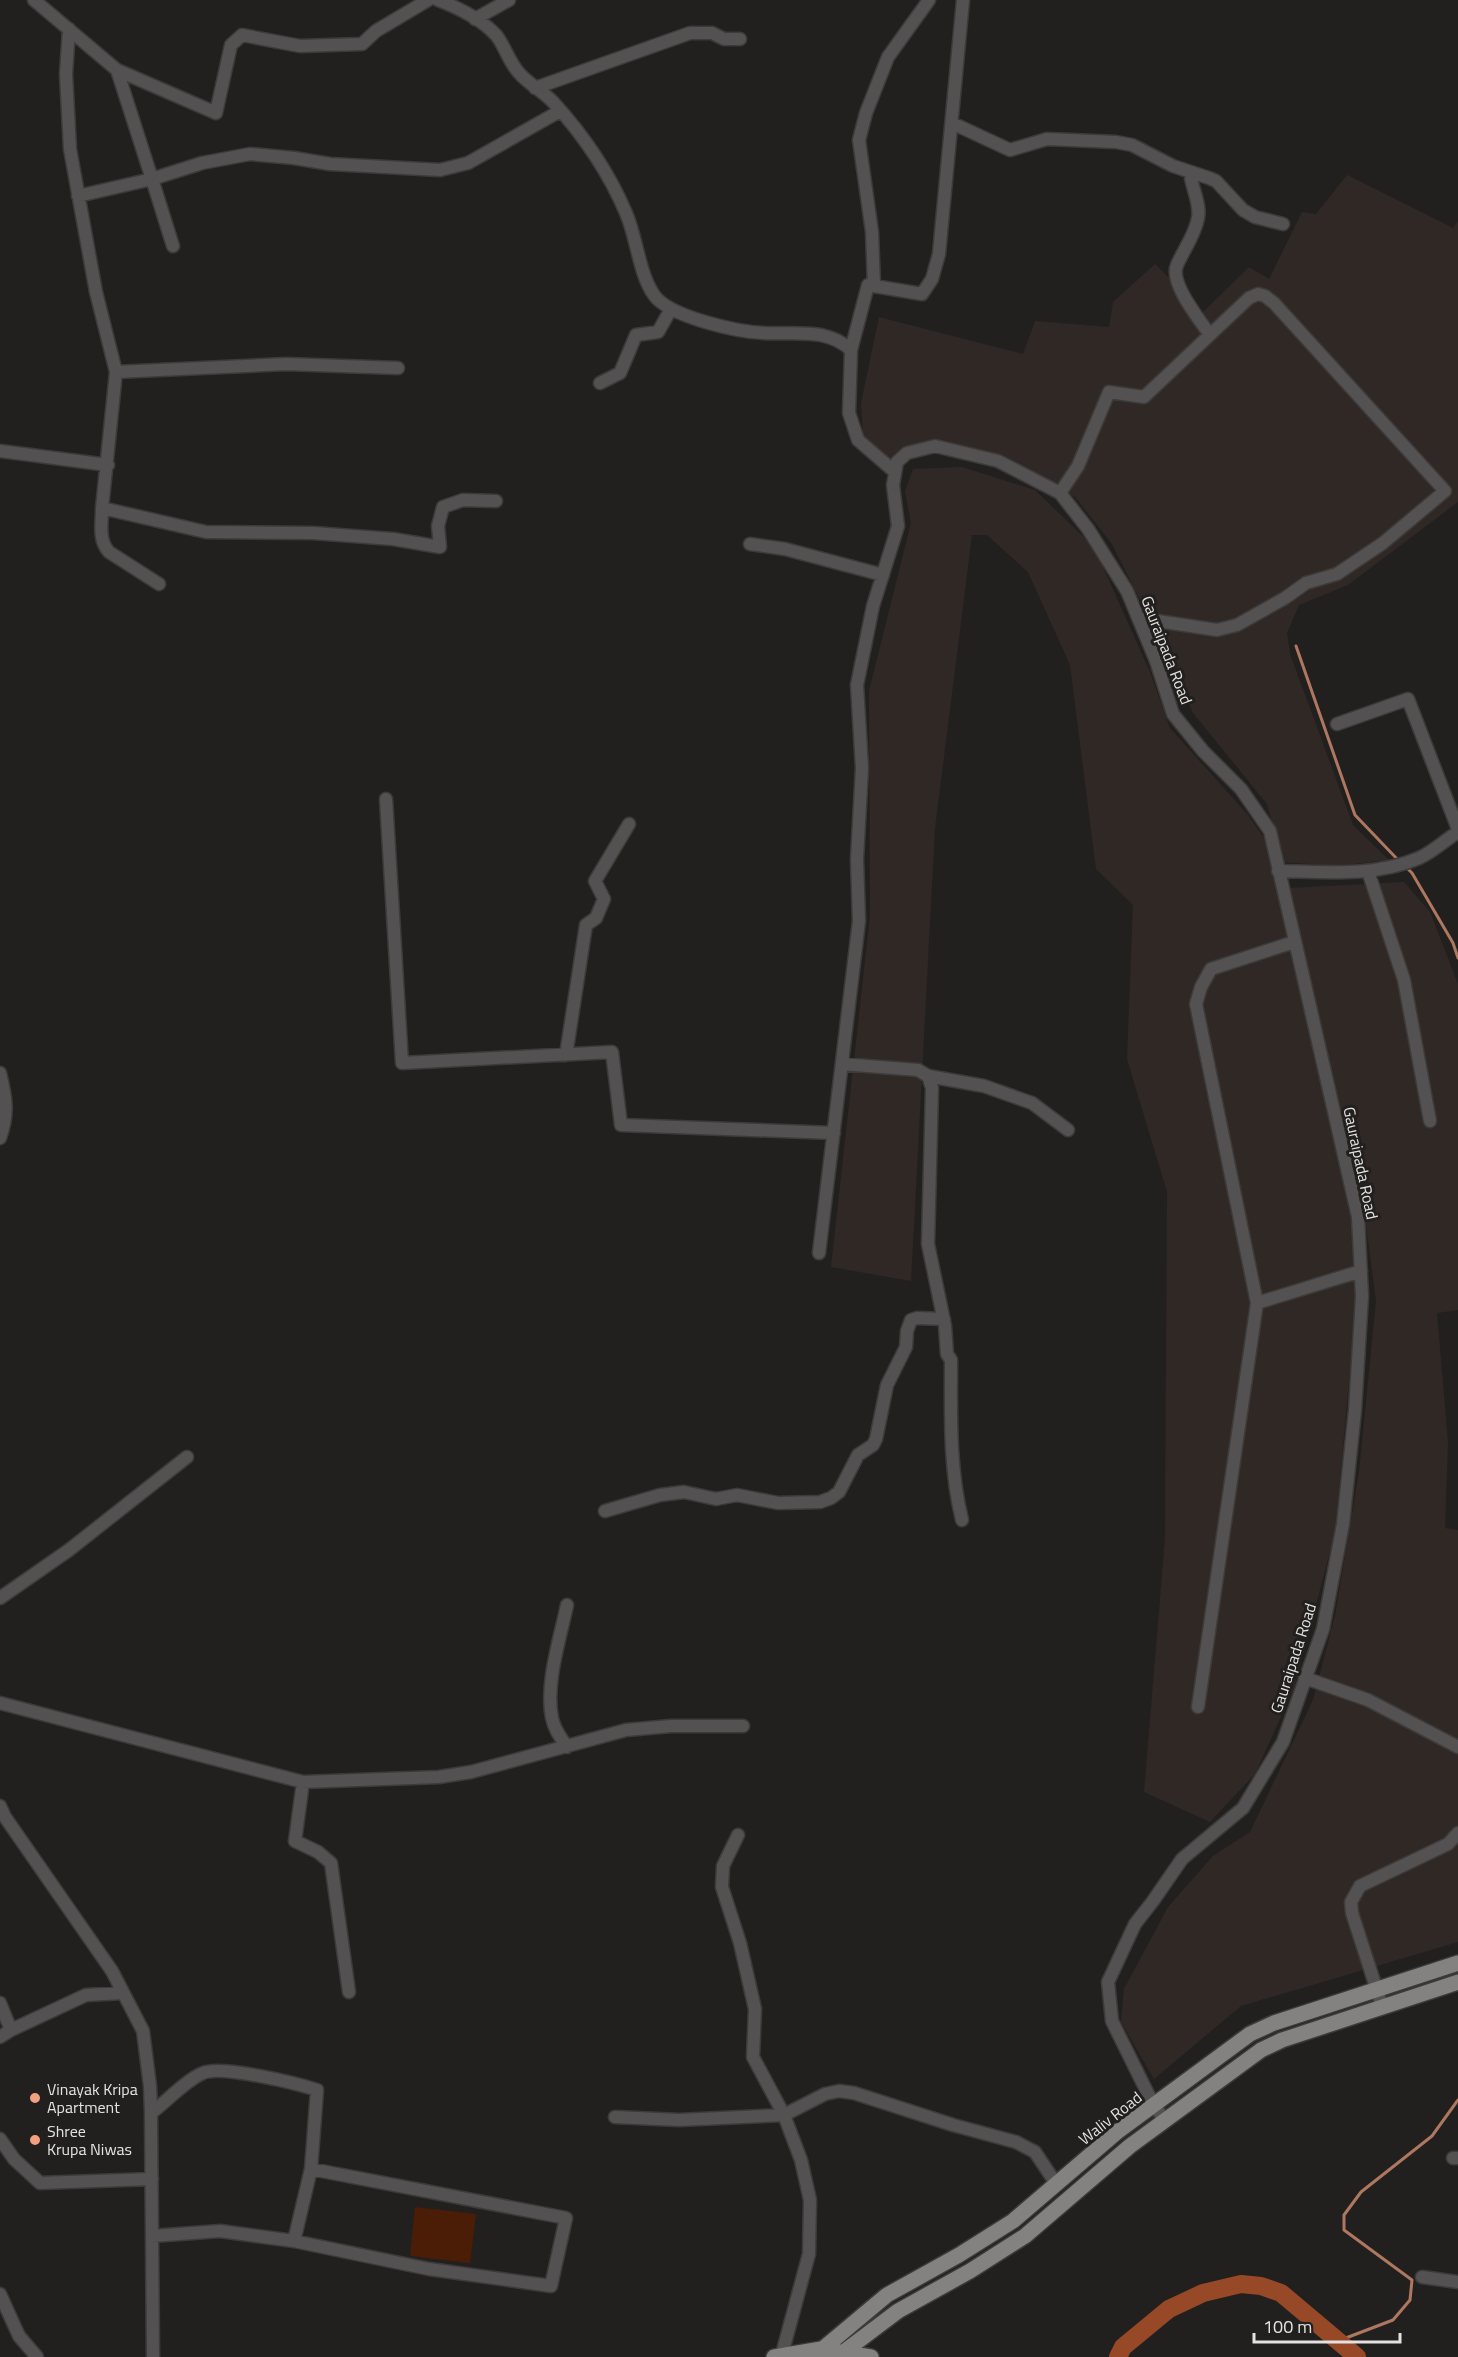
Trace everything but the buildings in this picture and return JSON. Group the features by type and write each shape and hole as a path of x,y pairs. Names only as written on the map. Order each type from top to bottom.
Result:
{"main road":[{"name":"Waliv Road","path":"817,2353 886,2295 959,2255 1012,2221 1058,2185 1117,2132 1218,2055 1250,2034 1274,2023 1458,1963"},
{"path":"840,2354 898,2311 970,2271 1025,2236 1130,2146 1260,2050 1282,2040 1458,1982"},
{"path":"778,2356 817,2353 871,2357"}],"street":[{"path":"34,0 117,69 216,113 231,45 242,35 300,46 362,44 376,31 428,0"},
{"path":"438,0 461,5 496,35 518,72 554,102 597,157 627,214 654,295 664,306 686,315 753,332 799,332 830,336 851,350"},
{"path":"475,19 510,0"},
{"path":"874,286 872,232 859,140 866,113 888,57 929,0"},
{"path":"819,1253 860,921 857,859 862,768 857,685 873,606 898,526 892,485 895,472 858,440 849,413 851,350 868,285 922,294 932,279 939,254 963,0"},
{"path":"69,29 66,74 70,149 96,292 117,372 102,508 101,538 109,552 159,584"},
{"path":"535,87 690,33 711,33 724,39 740,39"},
{"path":"117,69 173,246"},
{"path":"78,196 152,179 202,163 250,154 330,164 440,170 468,164 560,111"},
{"path":"951,123 1010,150 1047,139 1116,142 1132,145 1173,166 1216,182 1243,210 1255,217 1283,224"},
{"path":"1190,172 1199,215 1189,243 1177,264 1175,276 1184,296 1210,335"},
{"path":"1060,493 1078,466 1109,392 1144,397 1249,298 1258,294 1265,296 1445,491 1383,543 1337,574 1306,583 1285,598 1237,625 1216,630 1138,618"},
{"path":"600,383 620,373 636,335 658,332 671,309"},
{"path":"117,372 286,364 398,368"},
{"name":"Gauraipada Road","path":"895,472 897,462 907,453 935,446 998,461 1060,493 1094,538 1126,591 1156,661 1173,714 1203,751 1241,789 1270,831 1358,1217 1362,1296 1355,1410 1343,1524 1323,1629 1283,1742 1243,1808 1182,1859 1154,1901 1135,1924 1107,1982 1112,2021 1154,2106 1166,2121"},
{"path":"0,451 108,465"},
{"path":"102,508 207,532 313,533 393,539 440,547 438,526 443,507 464,500 496,501"},
{"path":"750,544 785,549 883,575"},
{"path":"1278,871 1368,871 1392,867 1421,857 1458,831 1408,699 1337,724"},
{"path":"386,799 402,1064 612,1052 621,1125 834,1133"},
{"path":"566,1055 586,924 596,918 604,899 595,881 629,824"},
{"path":"1368,871 1404,980 1430,1121"},
{"path":"1198,1707 1257,1303 1196,1004 1201,987 1211,969 1294,942"},
{"path":"842,1064 918,1070 928,1076 984,1086 1032,1103 1068,1130"},
{"path":"0,1072 5,1094 6,1121 0,1138"},
{"path":"928,1076 932,1088 928,1244 944,1319 947,1354 951,1360 951,1460 955,1493 962,1520"},
{"path":"1257,1303 1361,1271"},
{"path":"605,1511 660,1495 684,1492 716,1499 737,1495 778,1503 820,1502 831,1498 839,1492 858,1455 873,1445 876,1439 887,1385 906,1347 907,1330 911,1320 917,1318 944,1319"},
{"path":"0,1598 69,1550 187,1457"},
{"path":"567,1605 550,1690 552,1718 557,1733 567,1747"},
{"path":"1305,1678 1368,1700 1458,1747 1458,1759"},
{"path":"0,1703 303,1782 439,1777 471,1772 626,1730 681,1726 743,1726"},
{"path":"303,1782 295,1841 318,1852 330,1863 349,1992"},
{"path":"0,1806 5,1817 112,1971 144,2031 151,2113 153,2357"},
{"path":"1382,2006 1352,1913 1351,1902 1354,1894 1360,1886 1448,1844 1458,1833"},
{"path":"738,1835 723,1866 722,1887 740,1943 754,2008 753,2057 784,2115 801,2160 810,2200 810,2245 778,2356"},
{"path":"0,2037 86,1995 123,1993"},
{"path":"0,2003 11,2030"},
{"path":"151,2113 206,2072 246,2075 317,2090 311,2169 294,2241"},
{"path":"615,2117 679,2120 784,2115 825,2094 839,2091 854,2093 953,2125 1016,2142 1035,2152 1058,2185"},
{"path":"0,2139 14,2160 40,2183 152,2179"},
{"path":"152,2236 220,2231 294,2241 429,2269 551,2286 566,2218 311,2169"},
{"path":"1422,2277 1458,2282"},
{"path":"0,2294 19,2336 37,2357"}],"shaded area":[{"path":"1347,175 1453,228 1458,221 1458,502 1348,585 1299,605 1287,633 1290,654 1353,825 1389,860 1335,866 1283,862 1267,804 1193,713 1112,544 1075,497 1028,468 945,444 902,452 891,460 863,435 861,403 879,317 1023,354 1035,321 1109,327 1113,302 1155,264 1203,312 1249,267 1269,279 1302,212 1316,214"},
{"path":"962,467 1035,490 1094,547 1150,672 1170,728 1248,815 1268,844 1355,1228 1357,1295 1335,1533 1294,1688 1255,1774 1210,1822 1144,1792 1165,1539 1167,1192 1127,1059 1133,905 1096,869 1070,665 1028,572 987,535 972,535 935,828 911,1281 831,1267 870,916 869,691 911,523 905,491 913,469"},
{"path":"1404,882 1430,912 1458,984 1458,1310 1437,1313 1448,1443 1445,1528 1458,1530 1458,1942 1241,2006 1154,2079 1121,2022 1124,1989 1168,1907 1213,1856 1250,1832 1313,1700 1335,1616 1359,1472 1376,1301 1365,1217 1289,888"},
{"path":"415,2207 476,2214 470,2263 410,2256"}],"waterway":[{"path":"1296,646 1355,815 1400,862"},
{"path":"1405,866 1412,873 1453,943 1458,958"},
{"path":"1338,2341 1393,2320 1410,2300 1412,2280 1344,2230 1344,2215 1361,2192 1432,2136 1458,2100"},
{"path":"1118,2357 1123,2347 1169,2309 1203,2293 1241,2284 1261,2286 1281,2293 1357,2357"}],"place":[{"name":"Vinayak Kripa Apartment","path":"35,2098"},
{"name":"Shree Krupa Niwas","path":"35,2140"}]}
